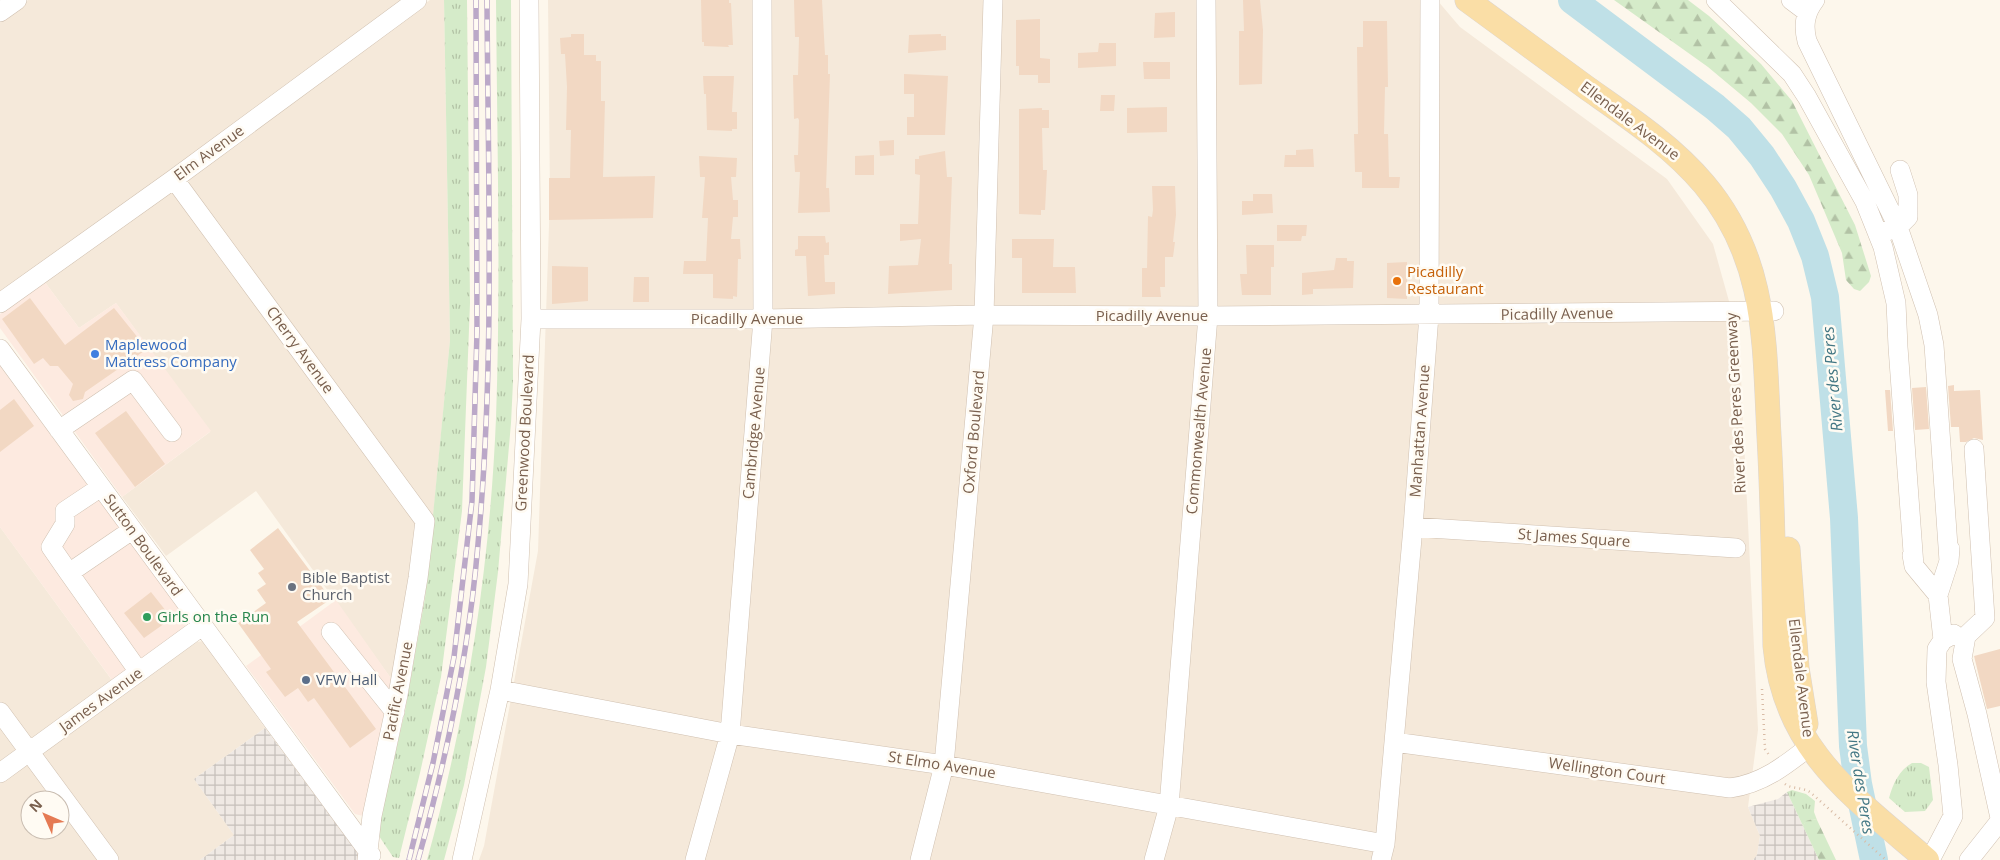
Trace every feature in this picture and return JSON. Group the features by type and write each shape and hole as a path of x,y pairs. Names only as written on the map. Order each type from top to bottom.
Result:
{"main road":[{"name":"Ellendale Avenue","path":"1468,0 1676,154 1718,202 1735,232 1767,311"},
{"name":"Ellendale Avenue","path":"1490,0 1665,128 1713,174 1737,209 1757,249 1765,271 1797,668 1811,748"},
{"path":"1811,748 1845,789 1928,860"}],"street":[{"path":"0,12 16,0"},
{"name":"Elm Avenue","path":"0,303 174,179 417,0"},
{"name":"Greenwood Boulevard","path":"462,860 500,690 518,584 531,319 529,0"},
{"name":"Cambridge Avenue","path":"696,860 730,734 763,319 762,0"},
{"name":"Oxford Boulevard","path":"920,860 944,764 984,315 993,0"},
{"name":"Commonwealth Avenue","path":"1154,860 1169,806 1208,316 1206,0"},
{"name":"Manhattan Avenue","path":"1383,852 1394,742 1429,315 1430,0"},
{"path":"1716,0 1792,74 1807,97 1865,202 1883,247 1898,317 1886,349 1895,473 1914,566 1938,595"},
{"path":"1791,0 1811,6 1804,28 1807,41 1898,227 1928,315 1922,346 1931,480 1950,561 1938,595 1943,640"},
{"path":"1878,234 1898,227 1908,217 1908,195 1900,170"},
{"name":"Cherry Avenue","path":"174,179 425,521"},
{"name":"Picadilly Avenue","path":"531,319 763,319 984,315 1429,315 1767,311"},
{"name":"Sutton Boulevard","path":"0,349 370,857"},
{"path":"59,430 133,380 172,432"},
{"path":"1970,860 2000,819 1977,714 1962,660 1966,636 1985,618 1974,449"},
{"path":"100,487 65,511 65,524 51,547 139,672"},
{"name":"Pacific Avenue","path":"370,857 372,816 395,712 425,521"},
{"name":"St James Square","path":"1412,527 1736,548"},
{"path":"69,573 132,530"},
{"name":"James Avenue","path":"0,773 202,626"},
{"path":"331,632 395,712"},
{"path":"1928,860 1953,816 1936,682 1937,649 1943,640 1953,634 1966,636"},
{"name":"St Elmo Avenue","path":"500,690 730,734 944,764 1169,806 1383,852"},
{"path":"0,712 109,860"},
{"name":"Wellington Court","path":"1394,742 1730,788 1742,786 1766,777 1811,748"}],"path":[{"path":"1762,684 1765,749 1770,756"},
{"path":"1785,783 1789,787 1805,789 1886,860"}],"shaded area":[{"path":"28,0 403,0 0,295 0,20"},
{"path":"430,0 444,0 450,340 433,518 191,189 188,179 191,174"},
{"path":"548,0 1437,0 1460,27 1667,179 1713,244 1739,337 1758,730 1748,807 1760,836 1757,855 1753,860 479,860 484,846 538,551 550,196"},
{"path":"173,190 417,521 395,684 256,491 166,556 122,497 210,432 116,303 79,328 44,281"},
{"path":"44,281 79,328 116,303 211,431 122,497 0,328 0,314"},
{"path":"0,366 184,615 186,623 183,630 112,680 0,527"},
{"path":"0,527 122,694 197,642 203,641 265,728 194,779 234,835 200,860 0,860"},
{"path":"336,600 395,684 366,813 363,816 355,814 246,666"},
{"path":"265,728 361,857 361,860 200,860 234,835 194,779"},
{"path":"1787,792 1819,860 1753,860 1757,855 1760,836 1748,807 1778,799"}],"green space":[{"path":"444,0 467,0 470,303 462,511 441,677 399,858 393,857 377,833 405,711 425,598 450,340"},
{"path":"496,0 511,0 513,382 511,423 498,572 486,667 464,785 444,860 427,860 454,751 465,696 482,585 493,474 498,314"},
{"path":"1614,0 1688,0 1709,16 1761,64 1792,101 1855,225 1871,276 1869,282 1860,291 1854,289 1846,280 1842,253 1809,175 1782,134 1751,103 1708,67"},
{"path":"1912,763 1921,763 1929,767 1933,800 1925,811 1905,812 1889,798 1897,778 1903,769"},
{"path":"1792,790 1806,794 1815,801 1814,812 1817,820 1809,820 1803,826 1787,792"},
{"path":"1817,820 1836,860 1819,860 1803,826 1806,821"}],"building":[{"path":"701,0 729,0 729,3 731,3 733,45 728,45 729,47 704,46 704,42 702,42"},
{"path":"794,0 822,0 825,55 828,55 828,74 830,74 826,188 829,188 830,212 798,213 800,172 795,172 794,155 798,155 799,120 798,118 794,119 793,75 798,75 799,37 795,37"},
{"path":"1243,0 1260,0 1263,30 1262,84 1239,85 1239,31 1244,31"},
{"path":"1175,12 1175,37 1154,38 1155,13"},
{"path":"1040,19 1040,58 1050,59 1050,83 1038,83 1038,75 1019,75 1019,66 1016,66 1016,20"},
{"path":"1363,21 1387,21 1388,87 1385,87 1384,134 1388,134 1389,177 1400,177 1399,188 1362,188 1362,172 1355,172 1354,134 1358,134 1357,47 1363,47"},
{"path":"571,34 584,34 584,55 596,55 596,61 601,61 601,101 605,101 603,177 655,176 653,218 549,220 549,178 570,178 571,130 566,130 567,87 565,54 561,54 560,38 571,37"},
{"path":"941,34 941,36 946,36 946,50 908,53 909,35"},
{"path":"1099,43 1116,43 1116,66 1078,68 1078,53 1098,52"},
{"path":"1143,62 1170,62 1170,79 1144,79"},
{"path":"904,74 948,76 945,135 907,135 907,117 914,117 914,94 904,94"},
{"path":"703,76 734,76 732,112 737,112 737,129 732,129 732,131 707,130 706,94 704,94"},
{"path":"1101,95 1115,95 1114,111 1100,111"},
{"path":"1167,107 1167,132 1127,133 1127,108"},
{"path":"1042,108 1042,110 1049,110 1049,128 1042,128 1043,170 1047,170 1045,210 1041,210 1041,215 1019,214 1019,109"},
{"path":"894,140 894,155 880,156 879,141"},
{"path":"1313,149 1314,167 1284,167 1285,155 1296,155 1296,150"},
{"path":"945,151 947,177 952,177 949,264 952,264 952,290 888,294 889,266 918,265 921,239 900,241 900,224 918,224 920,175 915,174 915,159 919,159 919,156"},
{"path":"874,155 874,175 855,175 855,156"},
{"path":"699,156 737,158 736,177 731,177 733,200 738,200 738,217 733,217 731,239 740,239 741,259 738,259 737,297 733,296 733,299 713,298 713,274 683,274 684,261 706,261 708,218 702,218 705,177 700,177"},
{"path":"1152,186 1175,186 1176,215 1173,242 1175,242 1173,257 1165,257 1165,287 1160,287 1161,297 1142,297 1142,268 1147,268 1148,216 1152,217 1153,210"},
{"path":"1253,194 1272,194 1273,213 1242,215 1242,201 1253,201"},
{"path":"1277,225 1307,225 1306,236 1302,236 1301,241 1277,241"},
{"path":"798,236 825,236 826,243 829,242 829,255 824,255 825,282 835,282 835,294 808,296 806,256 795,256 795,250 798,249"},
{"path":"1012,239 1054,239 1053,267 1075,267 1076,293 1022,293 1022,258 1012,258"},
{"path":"1246,245 1274,245 1274,267 1271,267 1271,295 1242,295 1240,274 1247,274"},
{"path":"1336,258 1347,258 1347,261 1354,261 1353,288 1313,289 1313,294 1302,295 1302,273 1334,270"},
{"name":"Picadilly Restaurant","path":"1407,262 1407,299 1387,298 1387,263"},
{"path":"552,266 588,267 588,301 552,304"},
{"path":"634,277 649,277 649,302 633,302"},
{"name":"Maplewood Mattress Company","path":"30,298 65,345 114,308 147,349 85,392 83,399 73,401 69,395 73,384 58,366 50,366 43,358 34,364 2,319"},
{"path":"1954,385 1954,391 1980,390 1983,440 1974,438 1966,442 1960,442 1959,427 1951,427 1948,386"},
{"path":"1926,387 1929,429 1915,430 1912,388"},
{"path":"1885,390 1890,390 1893,431 1888,431"},
{"path":"14,399 34,426 0,452 0,410"},
{"path":"126,411 165,464 135,487 95,433"},
{"path":"278,528 331,599 297,622 376,729 350,748 314,698 308,702 298,688 285,697 266,672 271,669 238,623 266,603 257,590 266,584 258,573 264,569 250,550"},
{"name":"Girls on the Run","path":"151,592 166,611 168,621 144,638 124,613"},
{"path":"2000,649 2000,706 1987,709 1974,656"}],"waterway":[{"name":"River des Peres","path":"1572,0 1715,107 1739,128 1762,156 1783,188 1801,221 1815,256 1825,297 1844,518 1853,746 1858,784 1874,860"}],"railway":[{"path":"409,860 433,763 454,657 472,501 477,332 476,0"},
{"path":"418,860 456,704 469,624 478,544 487,408 489,340 487,0"}],"place":[{"name":"Picadilly Restaurant","path":"1397,281"},
{"name":"Maplewood Mattress Company","path":"95,354"},
{"name":"Bible Baptist Church","path":"292,587"},
{"name":"Girls on the Run","path":"147,617"},
{"name":"VFW Hall","path":"306,680"}]}
